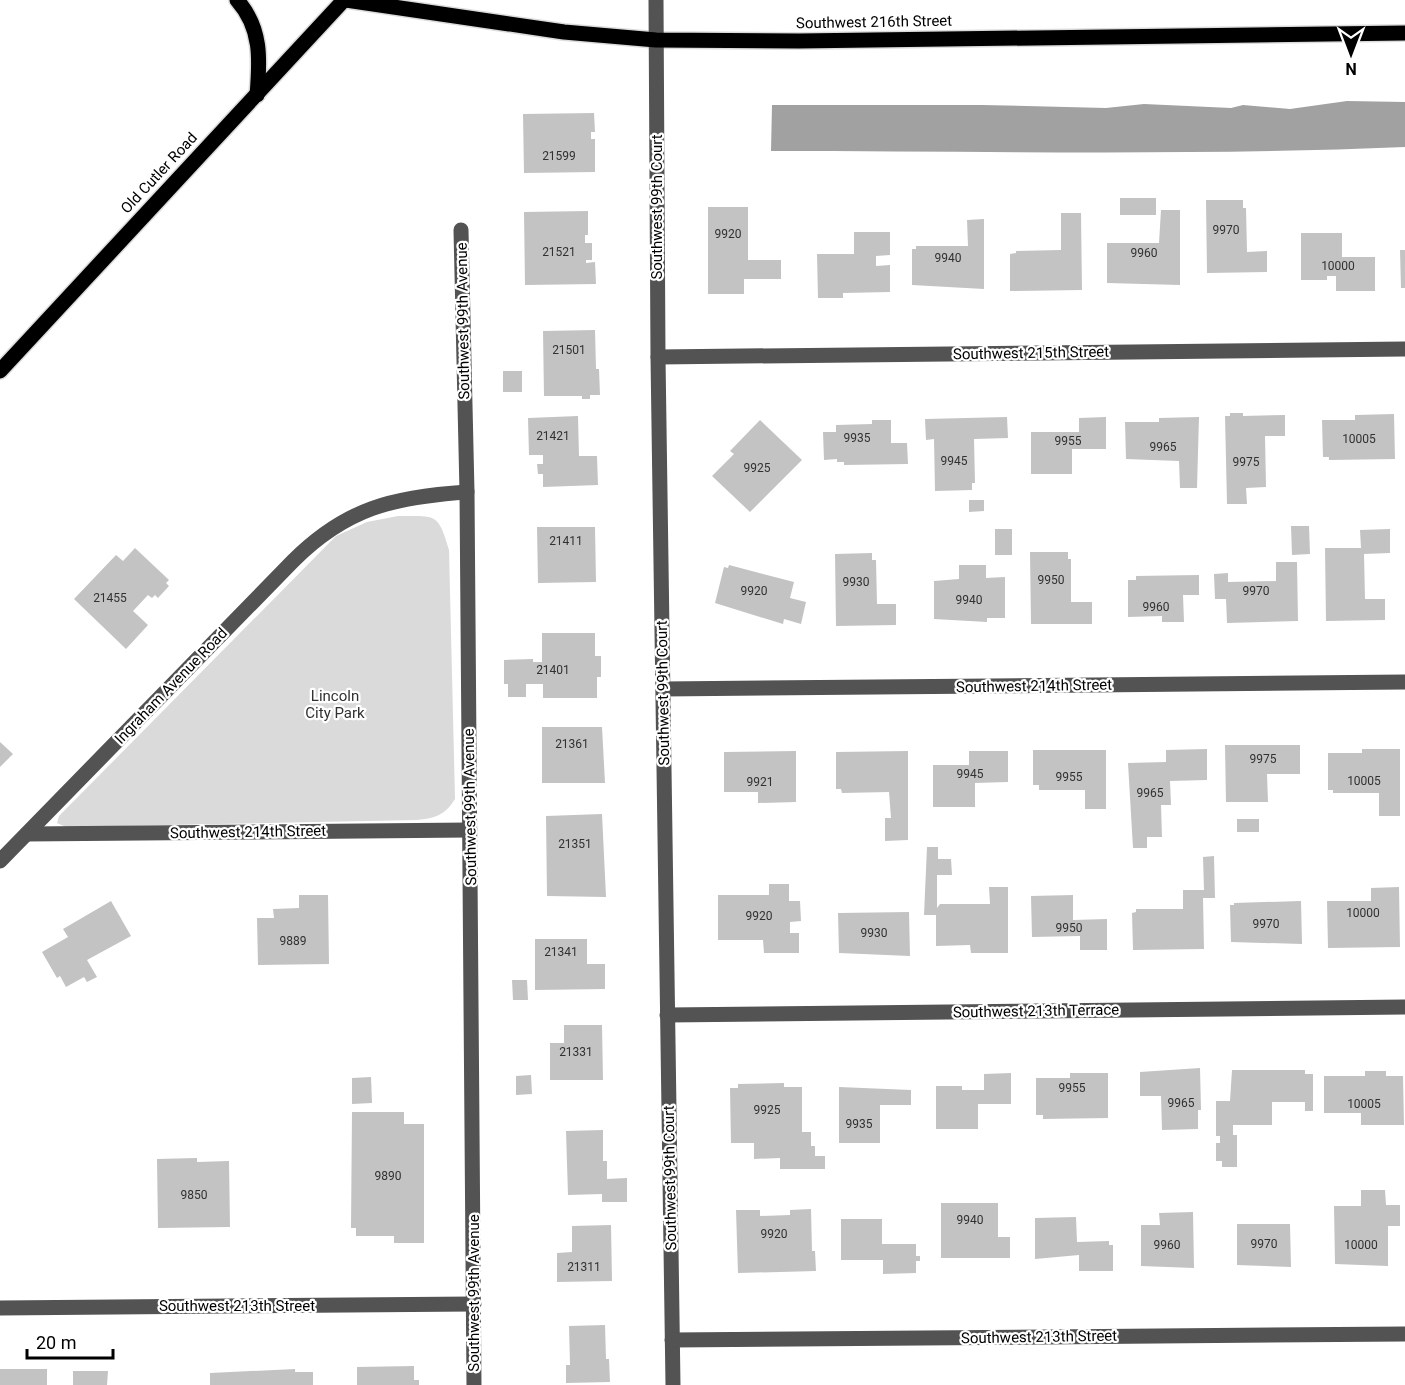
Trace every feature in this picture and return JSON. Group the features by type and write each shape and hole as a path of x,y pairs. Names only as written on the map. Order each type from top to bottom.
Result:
{"main road":[{"path":"237,0 252,21 258,38 260,67 257,95"},
{"name":"Old Cutler Road","path":"0,371 345,0"},
{"name":"Southwest 216th Street","path":"345,0 564,32 656,40 799,41 1405,33"}],"street":[{"name":"Southwest 99th Court","path":"656,0 658,357 673,1385"},
{"name":"Southwest 99th Avenue","path":"462,230 467,492 474,1385"},
{"name":"Southwest 215th Street","path":"658,357 1405,349"},
{"name":"Ingraham Avenue Road","path":"0,861 301,553 328,529 348,517 400,501 467,492"},
{"name":"Southwest 214th Street","path":"663,689 1405,682"},
{"name":"Southwest 214th Street","path":"27,834 470,830"},
{"name":"Southwest 213th Terrace","path":"667,1015 1405,1007"},
{"name":"Southwest 213th Street","path":"0,1308 474,1304"},
{"name":"Southwest 213th Street","path":"672,1340 1405,1334"}],"green space":[{"name":"Lincoln City Park","path":"398,516 420,516 434,519 442,529 449,550 455,799 448,809 435,817 417,820 66,827 57,823 59,816 336,536 367,522"}],"shaded area":[{"path":"1347,101 1405,102 1405,147 1168,152 771,151 772,105 982,105 1106,108 1144,104 1231,108 1243,105 1290,109"}],"building":[{"path":"594,113 595,132 591,132 591,139 595,139 595,172 524,173 523,114"},
{"path":"1120,198 1156,198 1156,215 1120,215"},
{"path":"1206,200 1243,200 1243,208 1246,208 1247,252 1267,251 1267,272 1207,273"},
{"path":"708,207 748,207 748,260 781,260 781,279 744,279 744,294 708,294"},
{"path":"1161,210 1180,210 1180,285 1107,283 1107,243 1159,243"},
{"path":"588,211 588,235 585,235 585,243 592,243 592,260 586,260 586,263 595,262 596,284 525,285 524,212"},
{"path":"1061,213 1081,213 1082,290 1010,291 1010,254 1016,251 1061,250"},
{"path":"984,219 984,289 912,285 912,249 916,249 916,246 968,246 967,220"},
{"path":"854,232 890,232 890,255 876,256 876,266 890,265 890,292 843,293 843,298 818,298 817,254 854,254"},
{"path":"1301,233 1342,233 1342,257 1375,257 1375,291 1336,291 1336,276 1327,276 1327,280 1301,280"},
{"path":"1400,250 1405,250 1405,288 1401,288"},
{"path":"595,330 596,369 599,369 600,395 590,395 590,399 582,399 582,396 544,396 543,331"},
{"path":"503,371 522,371 522,392 503,392"},
{"path":"1230,413 1243,413 1243,416 1285,415 1285,436 1265,436 1266,487 1246,488 1247,504 1227,504 1225,416 1230,416"},
{"path":"1394,414 1395,459 1329,460 1329,457 1323,457 1322,420 1355,420 1355,415"},
{"path":"578,416 579,456 597,456 598,485 543,487 543,474 538,474 537,464 543,464 543,455 529,455 528,418"},
{"path":"1007,417 1008,438 974,439 975,483 972,483 972,490 935,491 934,439 926,440 925,419"},
{"path":"1106,417 1106,449 1072,449 1072,474 1031,474 1031,432 1079,432 1079,418"},
{"path":"1199,417 1197,488 1180,488 1179,461 1126,459 1125,422 1159,422 1159,418"},
{"path":"760,420 802,460 750,512 712,476 734,454 730,451"},
{"path":"872,420 891,420 891,443 907,443 908,464 844,465 844,462 837,462 837,459 824,460 823,432 836,432 836,425 872,424"},
{"path":"969,500 984,500 984,511 969,512"},
{"path":"1291,526 1309,526 1310,554 1292,555"},
{"path":"537,527 595,527 596,582 538,583"},
{"path":"995,529 1012,529 1012,555 995,555"},
{"path":"1390,529 1390,553 1364,554 1365,599 1385,599 1385,620 1326,621 1325,548 1361,548 1360,530"},
{"path":"135,548 169,580 166,583 169,586 158,598 155,595 152,598 148,595 133,611 148,625 126,649 74,599 116,555 123,561"},
{"path":"1030,552 1068,552 1068,559 1071,559 1071,602 1092,602 1092,624 1031,624"},
{"path":"872,553 872,560 876,560 877,604 896,604 896,625 836,626 835,554"},
{"path":"1276,562 1297,562 1298,621 1227,623 1226,599 1215,599 1214,574 1228,573 1228,582 1276,581"},
{"path":"729,565 794,582 790,598 806,602 801,624 784,619 783,624 715,603 724,567 728,568"},
{"path":"959,565 986,565 986,578 1005,577 1005,618 987,618 987,622 934,619 934,581 959,579"},
{"path":"1199,575 1199,595 1183,595 1184,622 1162,622 1162,616 1128,617 1128,580 1136,580 1136,576"},
{"path":"542,633 595,633 595,656 601,656 601,677 597,677 597,698 543,698 543,684 526,684 526,697 508,697 508,684 504,684 504,660 533,659 533,662 542,662"},
{"path":"542,727 602,727 605,783 542,783"},
{"path":"0,742 13,754 0,767"},
{"path":"1225,745 1300,745 1300,774 1267,774 1268,802 1226,802"},
{"path":"1207,749 1207,780 1170,781 1171,805 1161,805 1162,837 1147,837 1147,848 1133,848 1128,763 1166,762 1166,750"},
{"path":"1362,749 1400,749 1400,816 1379,816 1379,793 1333,793 1333,790 1328,790 1328,753 1362,753"},
{"path":"1033,750 1106,750 1106,809 1085,809 1085,790 1039,790 1039,785 1033,785"},
{"path":"796,751 796,802 758,803 758,792 724,792 724,752"},
{"path":"908,751 908,840 885,841 885,818 891,818 889,792 842,793 841,789 836,789 836,752"},
{"path":"969,751 1008,751 1008,782 975,783 975,807 933,807 933,765 969,765"},
{"path":"602,814 606,897 547,896 546,816"},
{"path":"1237,819 1259,819 1259,832 1237,832"},
{"path":"927,847 938,847 938,859 951,859 952,875 937,875 937,908 940,904 990,904 989,887 1008,887 1008,953 971,953 970,945 936,946 936,915 924,915"},
{"path":"1214,856 1215,898 1203,898 1204,949 1133,950 1132,913 1136,912 1136,909 1183,909 1183,890 1204,890 1203,857"},
{"path":"769,884 789,884 789,901 800,901 801,921 790,922 790,933 799,933 799,953 764,953 763,940 718,940 718,895 769,895"},
{"path":"1399,887 1400,947 1328,948 1327,901 1371,901 1371,888"},
{"path":"299,895 328,895 329,964 258,965 257,918 274,918 273,909 299,908"},
{"path":"1073,895 1073,920 1107,919 1107,950 1080,950 1080,936 1032,937 1031,896"},
{"path":"111,901 131,936 87,960 97,977 87,982 84,977 66,987 60,976 57,978 42,952 68,937 63,929"},
{"path":"1301,901 1302,944 1231,942 1230,905"},
{"path":"909,912 910,956 839,953 838,913"},
{"path":"535,939 587,939 587,964 605,964 605,989 535,990"},
{"path":"512,980 527,980 528,1000 513,1000"},
{"path":"564,1025 602,1025 603,1080 550,1080 550,1043 564,1043"},
{"path":"1200,1068 1201,1110 1198,1110 1198,1129 1162,1130 1161,1096 1140,1096 1140,1072"},
{"path":"1232,1070 1305,1070 1305,1074 1313,1074 1313,1111 1305,1111 1305,1102 1272,1102 1272,1125 1233,1125 1233,1135 1237,1135 1237,1167 1222,1167 1222,1161 1216,1161 1216,1143 1220,1143 1220,1136 1216,1136 1216,1101 1230,1101"},
{"path":"1365,1071 1386,1071 1386,1076 1403,1076 1404,1125 1361,1125 1361,1113 1324,1113 1324,1076 1365,1076"},
{"path":"1011,1073 1011,1104 978,1104 978,1129 936,1129 936,1086 962,1086 962,1090 984,1090 984,1074"},
{"path":"1070,1073 1108,1073 1108,1118 1043,1119 1043,1115 1036,1115 1036,1078 1070,1078"},
{"path":"531,1075 532,1094 516,1095 516,1076"},
{"path":"371,1077 372,1103 352,1104 352,1078"},
{"path":"784,1083 784,1087 802,1087 802,1132 811,1132 811,1146 815,1146 815,1156 825,1156 825,1169 780,1169 780,1158 754,1159 754,1143 731,1143 730,1088 738,1088 738,1084"},
{"path":"839,1087 911,1090 911,1105 880,1105 880,1143 839,1143"},
{"path":"352,1112 404,1112 404,1124 424,1124 424,1243 394,1243 394,1236 356,1236 356,1228 351,1228"},
{"path":"603,1130 603,1161 607,1161 607,1179 627,1178 627,1202 602,1202 602,1194 568,1195 566,1131"},
{"path":"197,1158 197,1162 229,1161 230,1227 158,1228 157,1159"},
{"path":"1361,1190 1385,1190 1386,1205 1400,1205 1400,1226 1388,1226 1388,1266 1335,1264 1334,1206 1361,1206"},
{"path":"941,1203 998,1203 998,1237 1010,1237 1010,1258 941,1258"},
{"path":"811,1209 812,1251 815,1251 816,1271 738,1273 736,1210 760,1210 760,1216 790,1215 790,1210"},
{"path":"1193,1212 1194,1268 1141,1266 1141,1225 1160,1225 1159,1213"},
{"path":"1076,1217 1077,1242 1109,1241 1109,1245 1113,1245 1113,1271 1079,1271 1079,1255 1035,1259 1035,1218"},
{"path":"841,1219 882,1219 882,1244 916,1244 916,1256 920,1256 920,1261 916,1261 916,1273 883,1274 883,1260 841,1260"},
{"path":"1237,1224 1290,1224 1291,1267 1237,1265"},
{"path":"611,1225 612,1281 557,1282 557,1253 572,1252 572,1226"},
{"path":"605,1325 606,1359 609,1359 610,1382 566,1383 566,1365 570,1365 569,1326"},
{"path":"414,1366 414,1380 419,1380 419,1385 357,1385 357,1367"},
{"path":"0,1369 47,1369 47,1385 0,1385"},
{"path":"295,1369 295,1372 313,1372 313,1385 210,1385 210,1373"},
{"path":"73,1371 108,1371 107,1385 73,1385"}]}
